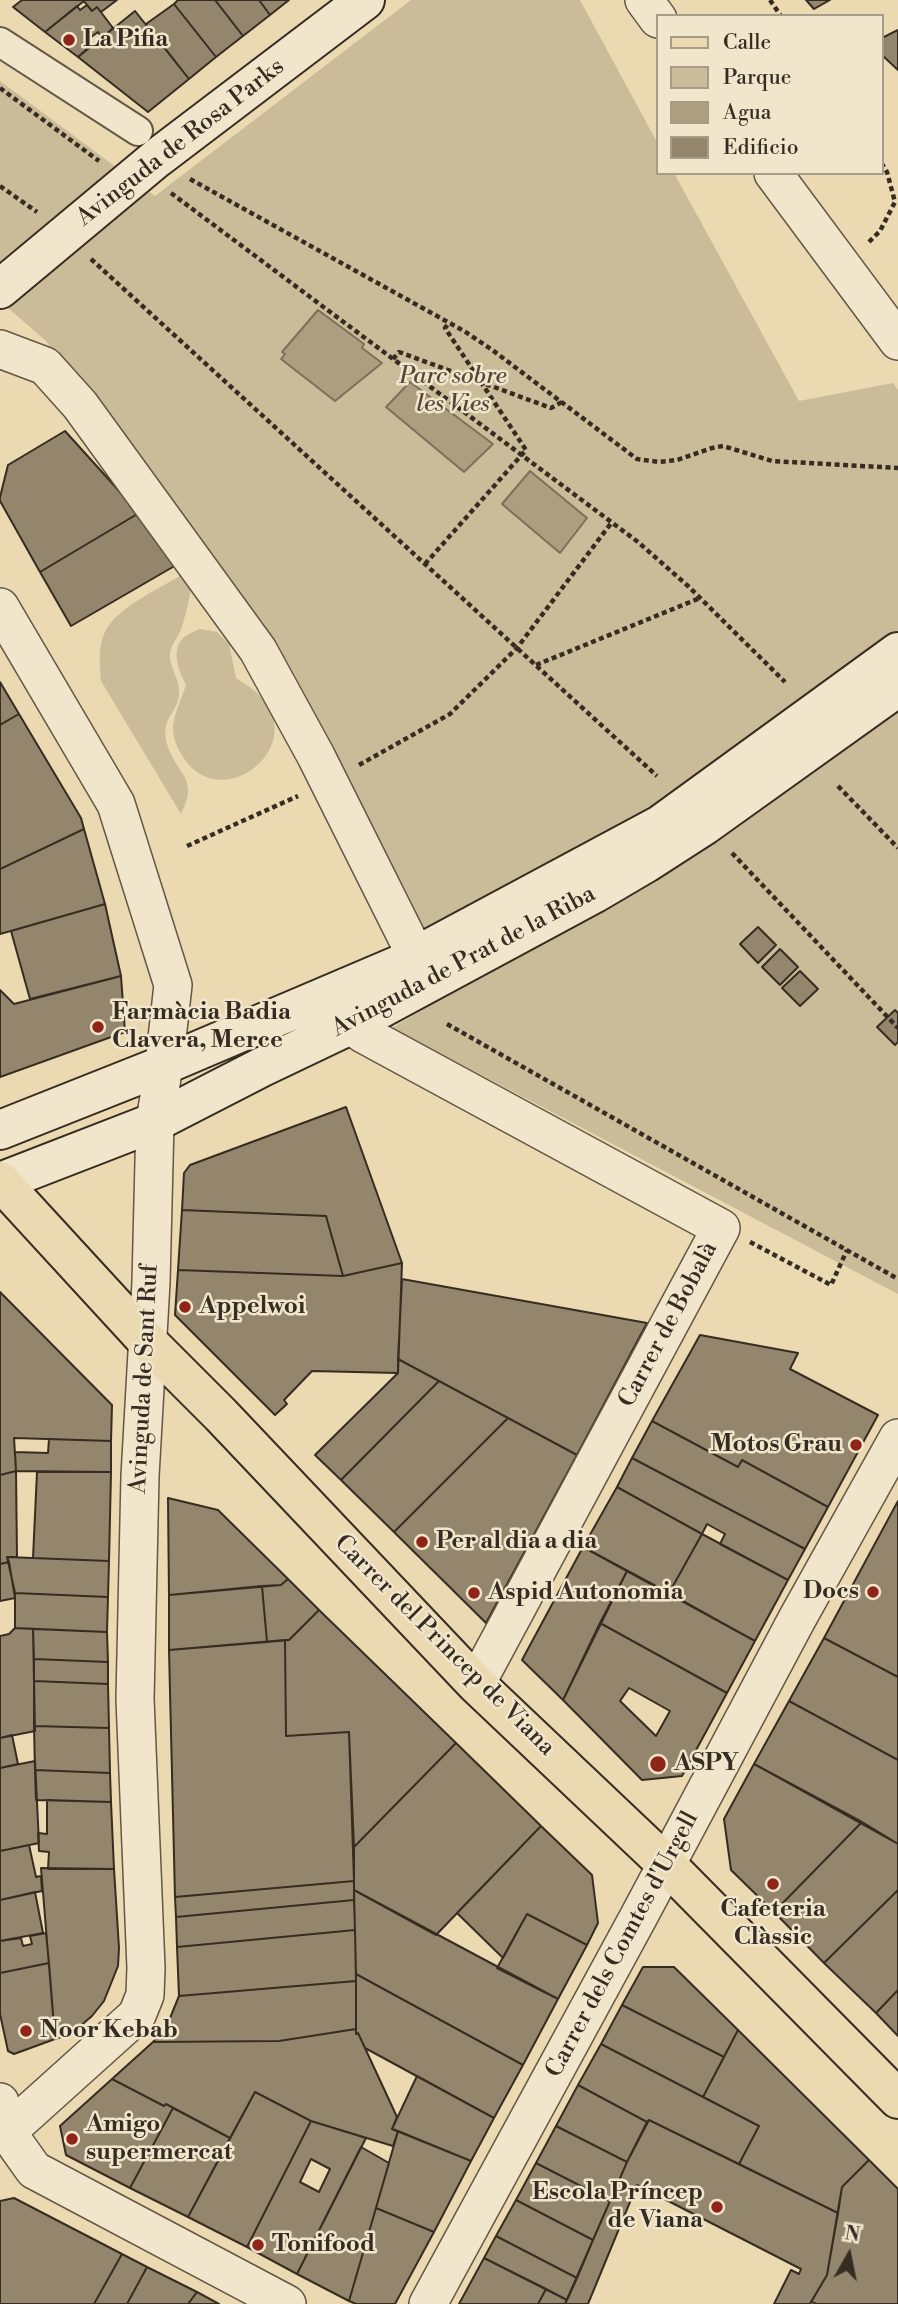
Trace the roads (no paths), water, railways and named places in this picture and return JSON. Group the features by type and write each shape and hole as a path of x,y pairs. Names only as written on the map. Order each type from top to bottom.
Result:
{"main road":[{"name":"Avinguda de Rosa Parks","path":"0,289 157,158 365,0"},
{"name":"Avinguda de Prat de la Riba","path":"0,1130 164,1065 416,956 660,825 898,652"},
{"name":"Avinguda de Prat de la Riba","path":"0,1182 155,1122 350,1025 646,863 769,780 898,687"},
{"name":"Carrer del Princep de Viana","path":"0,1182 147,1341 476,1684 666,1864 898,2099"}],"street":[{"path":"644,0 656,16"},
{"path":"0,42 138,131"},
{"path":"774,175 898,341"},
{"path":"0,349 45,366 80,405 258,650 416,956"},
{"name":"Avinguda de Sant Ruf","path":"0,607 116,804 173,985 155,1122 151,1282 139,1476 135,1699 146,1955 145,1995 137,2015 2,2122"},
{"name":"Carrer de Bobalà","path":"350,1025 721,1228 476,1684"},
{"name":"Carrer dels Comtes d'Urgell","path":"428,2304 797,1619 898,1438"},
{"path":"2,2122 34,2170 287,2304"}],"water":[{"path":"318,310 364,344 362,348 382,363 335,401 281,359 285,354 282,352"},
{"path":"410,382 493,444 464,472 386,407"},
{"path":"530,471 587,518 560,553 502,504"}],"place":[{"name":"La Pifia","path":"69,40"},
{"name":"Farmàcia Badia Clavera, Merce","path":"98,1027"},
{"name":"Appelwoi","path":"185,1307"},
{"name":"Motos Grau","path":"856,1445"},
{"name":"Per al dia a dia","path":"422,1542"},
{"name":"Docs","path":"873,1592"},
{"name":"Aspid Autonomia","path":"474,1593"},
{"name":"ASPY","path":"658,1764"},
{"name":"Cafeteria Clàssic","path":"773,1884"},
{"name":"Noor Kebab","path":"26,2031"},
{"name":"Amigo supermercat","path":"72,2139"},
{"name":"Escola Príncep de Viana","path":"717,2207"},
{"name":"Tonifood","path":"258,2245"}],"park label":[{"name":"Parc sobre les Vies","path":"453,391"}]}
